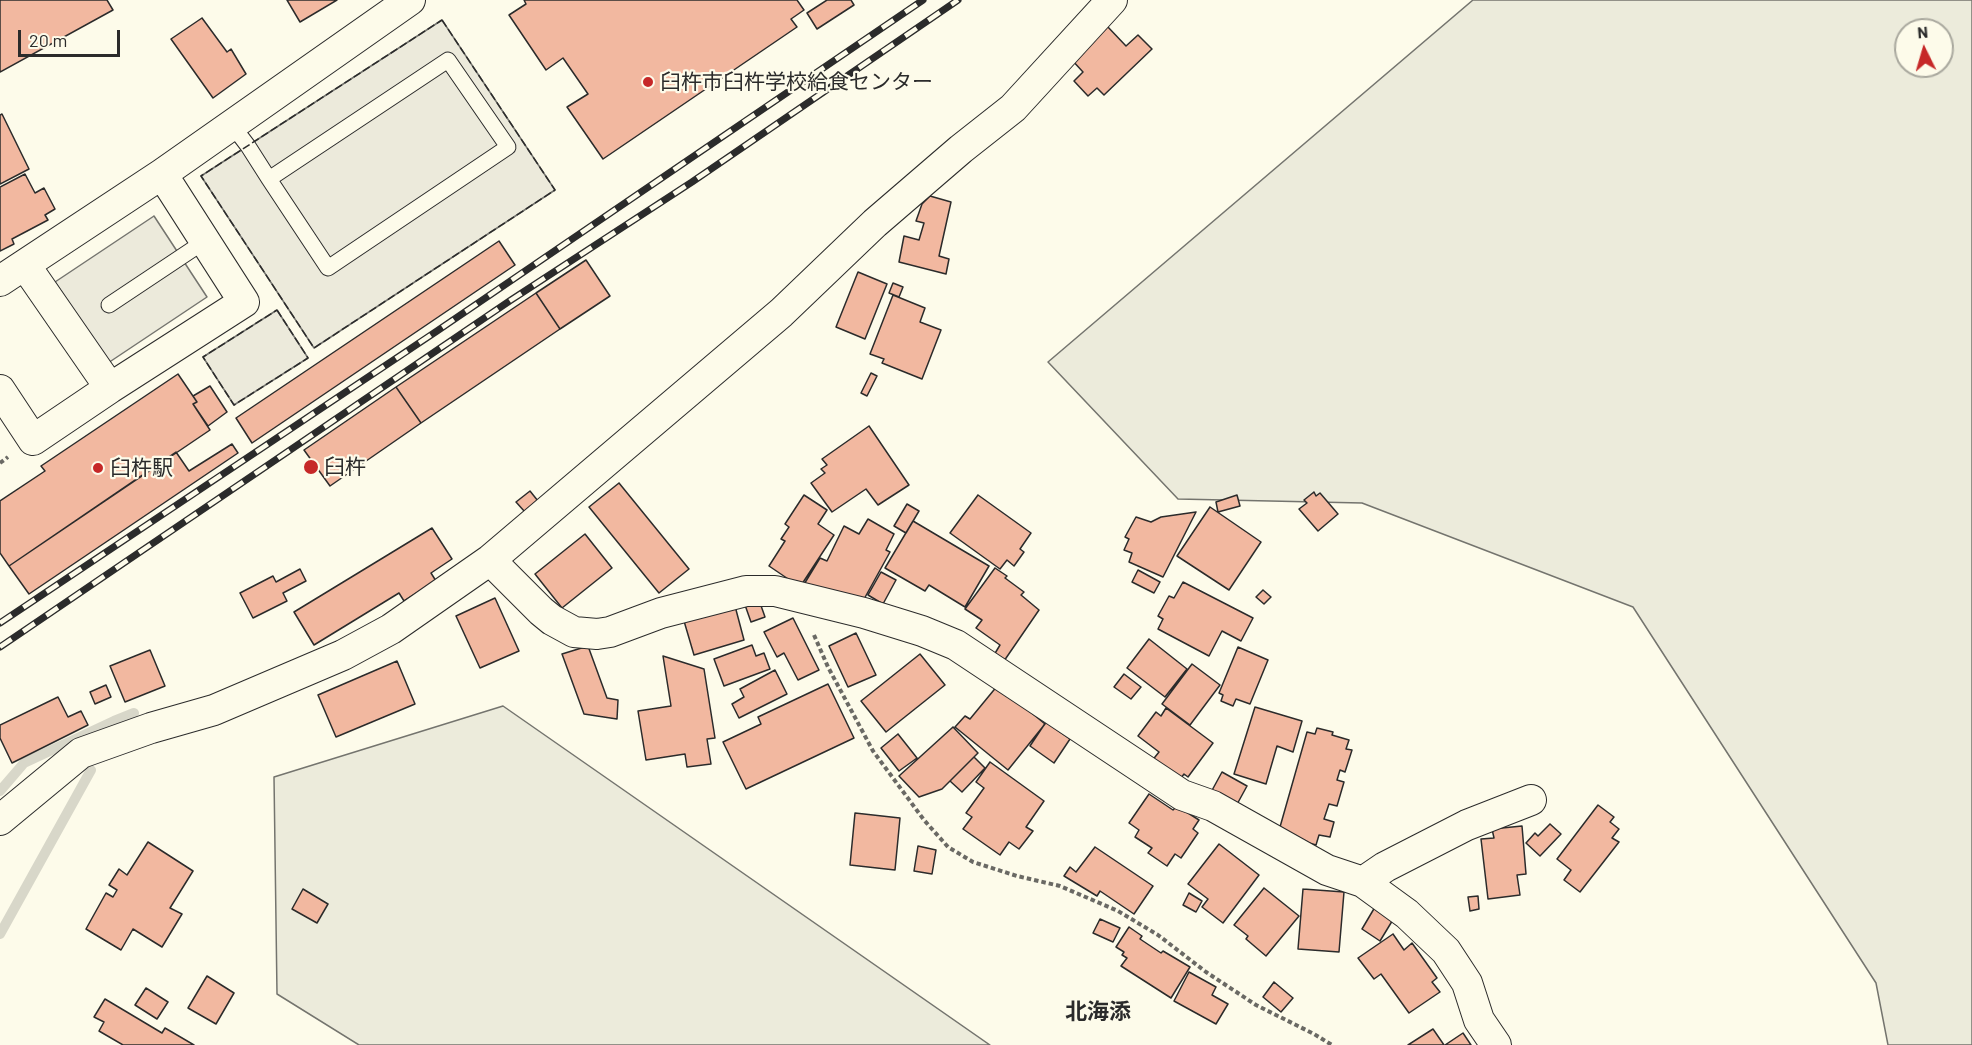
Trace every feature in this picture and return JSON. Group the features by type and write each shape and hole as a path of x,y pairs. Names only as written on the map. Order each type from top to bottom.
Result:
{"street":[{"path":"0,281 232,126 382,9 411,0"},
{"path":"0,820 81,753 151,728 214,710 343,655 391,629 490,560 781,313 875,223 961,148 1013,108 1076,37 1113,0"},
{"path":"0,390 33,440 244,302 162,174"},
{"path":"25,265 110,388"},
{"path":"490,560 552,620 574,632 585,634 610,632 661,613 746,591 775,591 874,616 922,631 956,645 1182,795 1213,806 1327,870 1363,882 1407,914 1446,951 1467,983 1479,1020 1496,1045"},
{"path":"1363,882 1385,867 1467,825 1531,800"}],"lane":[{"path":"232,126 248,146 269,179 328,268 508,147 448,60 269,179"},
{"path":"109,305 205,241"}],"path":[{"path":"805,600 806,615 828,667 873,751 924,820 948,847 973,861 1059,886 1118,911 1158,935 1206,972 1256,1005 1332,1045"}],"shaded area":[{"path":"1473,0 1972,0 1972,1045 1888,1045 1876,983 1633,607 1362,503 1178,499 1048,362"},
{"path":"442,20 555,190 314,348 201,176"},
{"path":"154,216 207,297 108,363 55,282"},
{"path":"277,310 308,358 234,405 203,357"},
{"path":"503,706 990,1045 359,1045 277,994 274,777"}],"building":[{"path":"0,0 107,0 113,10 0,72"},
{"path":"287,0 337,0 300,22"},
{"name":"臼杵市臼杵学校給食センター","path":"524,0 797,0 804,10 791,19 797,27 603,159 567,107 588,94 563,58 546,70 509,15 526,4"},
{"path":"827,0 851,0 854,5 817,29 807,13"},
{"path":"202,18 227,52 231,49 246,74 213,98 171,39"},
{"path":"1107,26 1126,46 1138,35 1152,49 1104,95 1097,88 1088,96 1074,81 1083,72 1071,59"},
{"path":"2,114 29,169 0,184 0,115"},
{"path":"25,174 35,193 44,188 55,209 45,215 48,220 12,239 14,244 0,251 0,187"},
{"path":"930,196 951,202 939,256 949,259 946,274 899,262 904,236 919,240 924,223 916,221 922,204"},
{"path":"499,241 515,265 252,443 236,418"},
{"path":"586,260 610,296 560,329 536,293"},
{"path":"858,272 887,284 865,339 836,327"},
{"path":"893,283 903,287 899,297 889,293"},
{"path":"536,293 560,329 421,423 396,387"},
{"path":"893,295 925,308 920,322 941,330 922,379 882,363 884,359 870,354"},
{"path":"871,373 877,376 867,396 861,393"},
{"name":"臼杵駅","path":"178,374 197,402 193,404 210,430 9,566 0,553 0,501 45,471 41,466"},
{"path":"210,386 227,412 208,426 193,404 197,402 193,396"},
{"path":"396,387 421,423 330,486 304,450"},
{"path":"869,426 909,485 878,505 866,489 832,512 811,483 825,473 821,469 827,465 822,459"},
{"path":"232,444 238,453 29,594 9,566 176,452 189,471"},
{"path":"619,483 689,569 659,593 589,507"},
{"path":"530,491 538,501 525,512 516,502"},
{"path":"1314,492 1316,496 1320,493 1338,514 1318,531 1299,509 1307,503 1304,500"},
{"path":"804,495 827,510 818,524 834,535 800,587 769,566 785,541 781,539 789,527 785,524"},
{"path":"978,495 1031,533 1020,549 1024,552 1014,566 1007,560 1000,569 950,533"},
{"path":"1237,495 1240,506 1218,512 1216,502"},
{"path":"907,504 919,511 906,533 894,526"},
{"path":"1210,507 1261,542 1229,590 1177,556"},
{"path":"1196,512 1163,577 1129,562 1132,553 1124,550 1129,539 1125,537 1136,517 1151,522 1161,517"},
{"path":"868,519 894,534 886,550 890,552 863,601 803,586 820,558 827,561 844,526 859,534"},
{"path":"913,521 989,566 965,607 929,585 925,591 885,568"},
{"path":"432,528 452,559 431,573 436,581 404,601 399,593 314,645 294,612"},
{"path":"585,534 612,568 562,608 535,574"},
{"path":"995,568 1024,592 1021,595 1039,610 1004,661 994,655 1000,645 976,628 982,620 965,609"},
{"path":"300,569 306,581 283,593 287,601 253,618 240,593 273,576 276,582"},
{"path":"1138,570 1160,582 1154,593 1132,582"},
{"path":"881,572 896,580 883,604 868,595"},
{"path":"1183,582 1253,618 1241,641 1222,631 1209,656 1158,629 1163,619 1158,616 1169,596 1174,598"},
{"path":"1263,590 1271,597 1264,604 1256,597"},
{"path":"495,598 519,651 480,668 456,616"},
{"path":"759,600 765,617 751,622 745,605"},
{"path":"735,606 744,640 694,655 684,621"},
{"path":"793,618 819,670 798,680 784,653 777,657 764,632"},
{"path":"856,633 876,675 848,687 829,646"},
{"path":"1149,639 1187,669 1165,697 1127,668"},
{"path":"752,645 756,656 764,653 770,669 724,686 714,659"},
{"path":"588,646 607,698 618,700 617,719 584,714 562,654"},
{"path":"1238,647 1268,660 1250,704 1236,699 1233,706 1221,701 1223,695 1219,693"},
{"path":"150,650 165,686 125,702 110,666"},
{"path":"920,654 945,685 886,732 861,701"},
{"path":"663,656 704,669 715,738 707,739 711,764 687,767 685,754 646,760 638,711 671,706"},
{"path":"397,661 415,704 336,737 318,695"},
{"path":"1192,664 1220,685 1190,725 1162,704"},
{"path":"775,670 787,694 739,718 732,704 744,697 740,689"},
{"path":"1124,674 1141,687 1131,699 1114,687"},
{"path":"828,684 854,738 746,789 723,742 761,724 758,717"},
{"path":"106,685 111,697 95,704 90,692"},
{"path":"998,685 1045,724 1008,770 955,727 965,716 970,719"},
{"path":"58,697 68,717 81,711 88,725 12,763 0,738 0,725"},
{"path":"1255,707 1302,721 1293,752 1277,746 1266,784 1234,774"},
{"path":"1166,708 1213,743 1188,777 1184,774 1178,782 1151,762 1159,752 1138,736 1156,712 1161,716"},
{"path":"1046,722 1070,739 1054,763 1030,746"},
{"path":"953,727 978,753 942,789 919,797 899,776"},
{"path":"1317,728 1333,732 1332,735 1349,740 1346,749 1352,750 1345,772 1340,770 1337,780 1344,782 1337,806 1329,804 1324,819 1334,822 1330,837 1319,835 1316,845 1278,834 1307,732 1315,734"},
{"path":"898,734 917,758 899,771 881,748"},
{"path":"974,757 985,768 962,792 950,781"},
{"path":"990,762 1044,801 1026,827 1033,831 1019,849 1009,842 1000,855 963,829 972,817 966,813 984,788 976,782"},
{"path":"1222,772 1247,786 1235,808 1210,794"},
{"path":"1149,794 1173,810 1177,806 1199,820 1193,829 1198,833 1181,858 1175,854 1167,866 1148,853 1152,848 1135,837 1139,830 1129,823"},
{"path":"1598,805 1614,817 1610,822 1619,829 1612,838 1619,842 1580,892 1564,880 1571,870 1557,859"},
{"path":"855,813 900,818 895,870 850,865"},
{"path":"1550,824 1561,834 1540,856 1526,843 1535,833 1538,836"},
{"path":"1522,826 1526,874 1517,875 1520,895 1488,899 1481,839 1494,838 1492,829"},
{"path":"148,842 193,871 170,908 182,914 162,947 133,929 121,950 86,929 106,893 113,897 117,890 109,885 119,869 127,875"},
{"path":"1219,844 1259,875 1223,923 1202,907 1208,899 1188,884"},
{"path":"918,846 936,850 932,874 914,871"},
{"path":"1095,847 1153,886 1134,914 1100,891 1097,896 1064,876 1070,867 1076,872"},
{"path":"1264,888 1299,916 1266,956 1246,939 1248,936 1234,925"},
{"path":"303,889 328,904 317,923 292,909"},
{"path":"1303,889 1344,892 1339,952 1298,949"},
{"path":"1189,893 1202,901 1196,912 1183,905"},
{"path":"1478,896 1479,909 1470,911 1468,897"},
{"path":"1375,907 1394,918 1380,941 1362,929"},
{"path":"1100,919 1120,928 1113,942 1093,933"},
{"path":"1129,927 1142,936 1140,939 1161,953 1163,951 1190,967 1171,998 1121,966 1127,958 1122,955 1124,952 1116,947"},
{"path":"1393,934 1404,950 1412,943 1437,978 1432,982 1440,992 1409,1013 1381,974 1374,979 1358,958"},
{"path":"1189,972 1216,987 1212,995 1228,1004 1216,1024 1174,1001"},
{"path":"207,976 234,993 216,1024 188,1008"},
{"path":"1274,982 1293,998 1281,1012 1263,997"},
{"path":"146,988 168,1002 157,1019 135,1005"},
{"path":"105,999 162,1033 165,1028 194,1045 123,1045 99,1031 104,1022 94,1017"},
{"path":"1433,1029 1444,1045 1408,1045"},
{"path":"1463,1033 1471,1045 1445,1045"}],"waterway":[{"path":"0,791 24,763 134,713"},
{"path":"0,934 91,770"}],"railway":[{"path":"0,623 437,331 923,0"},
{"path":"0,647 511,300 692,182 958,0"}],"fence":[{"path":"442,20 555,190 314,348 201,176 442,20"},
{"path":"277,310 308,358 234,405 203,357 277,310"}],"place":[{"name":"臼杵市臼杵学校給食センター","path":"648,82"},
{"name":"臼杵","path":"311,467"},
{"name":"臼杵駅","path":"98,468"}],"district":[{"name":"北海添","path":"1098,1012"}]}
